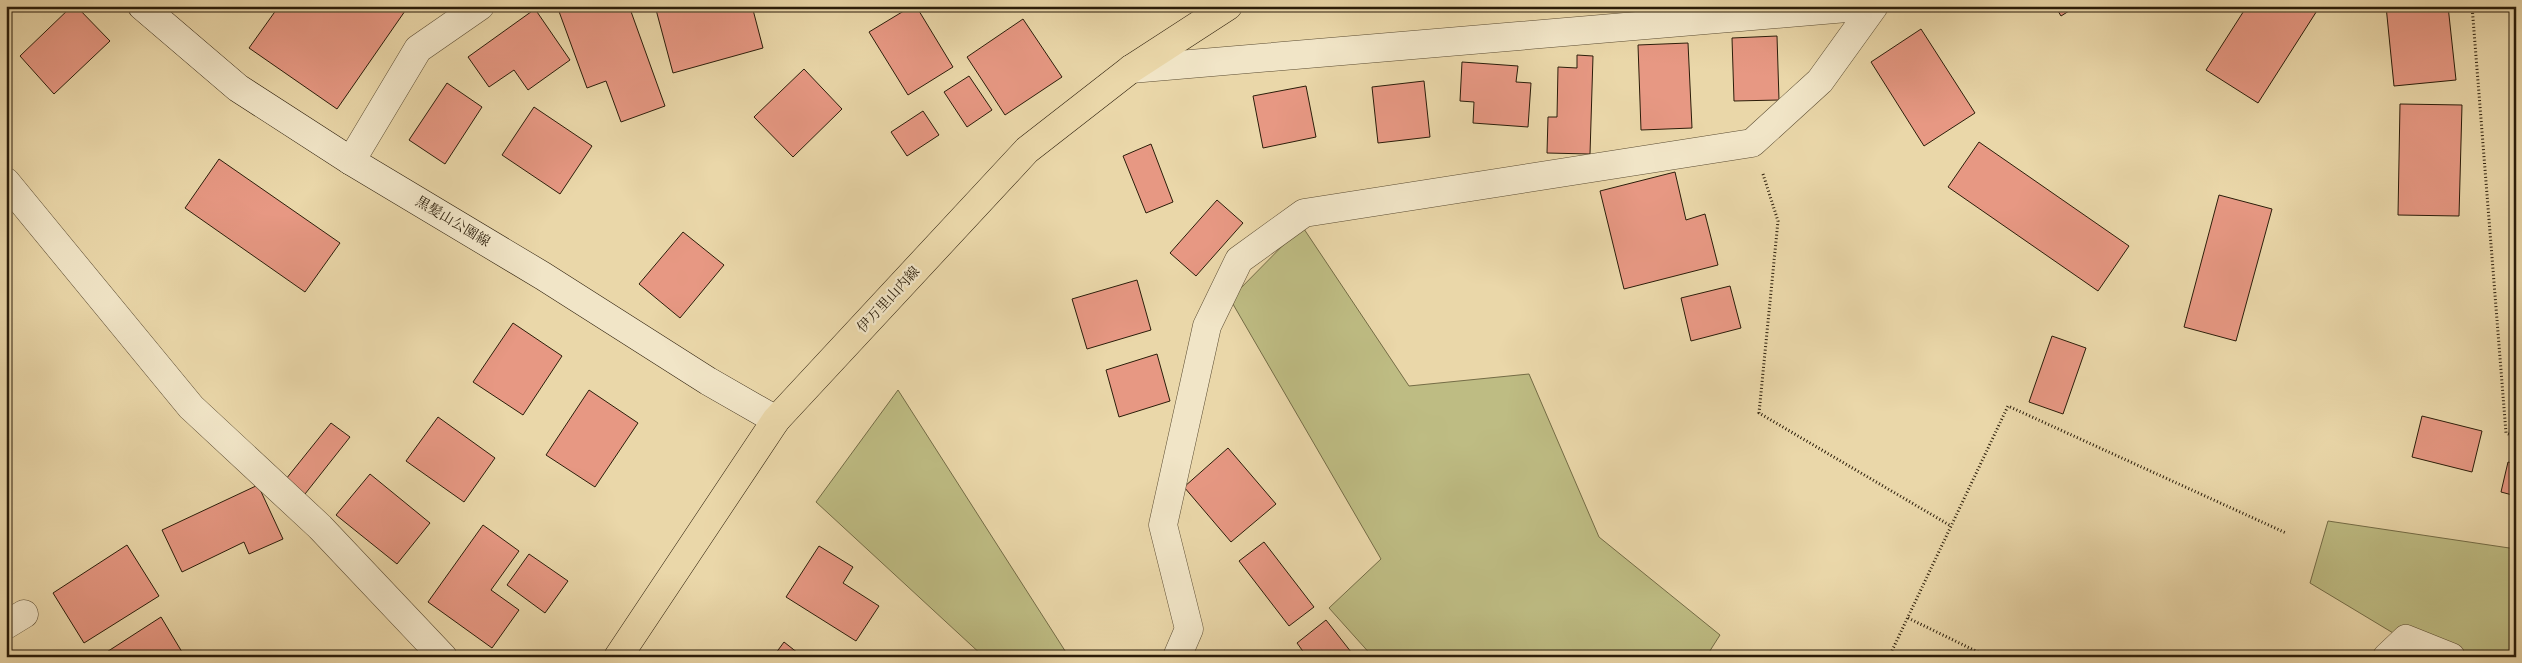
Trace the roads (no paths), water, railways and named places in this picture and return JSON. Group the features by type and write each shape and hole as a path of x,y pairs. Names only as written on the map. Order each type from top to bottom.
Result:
{"main road":[{"name":"伊万里山内線","path":"618,657 776,420 1027,150 1131,70 1228,6"}],"street":[{"name":"黒髪山公園線","path":"142,6 238,88 351,161 543,276 708,381 776,420"},
{"path":"351,161 418,49 480,6"},
{"path":"1131,70 1872,6"},
{"path":"1177,657 1189,629 1163,525 1207,326 1239,260 1304,213 1752,143 1820,81 1872,6"},
{"path":"6,182 191,407 320,527 443,657"},
{"path":"2387,657 2406,639 2452,657"}]}
